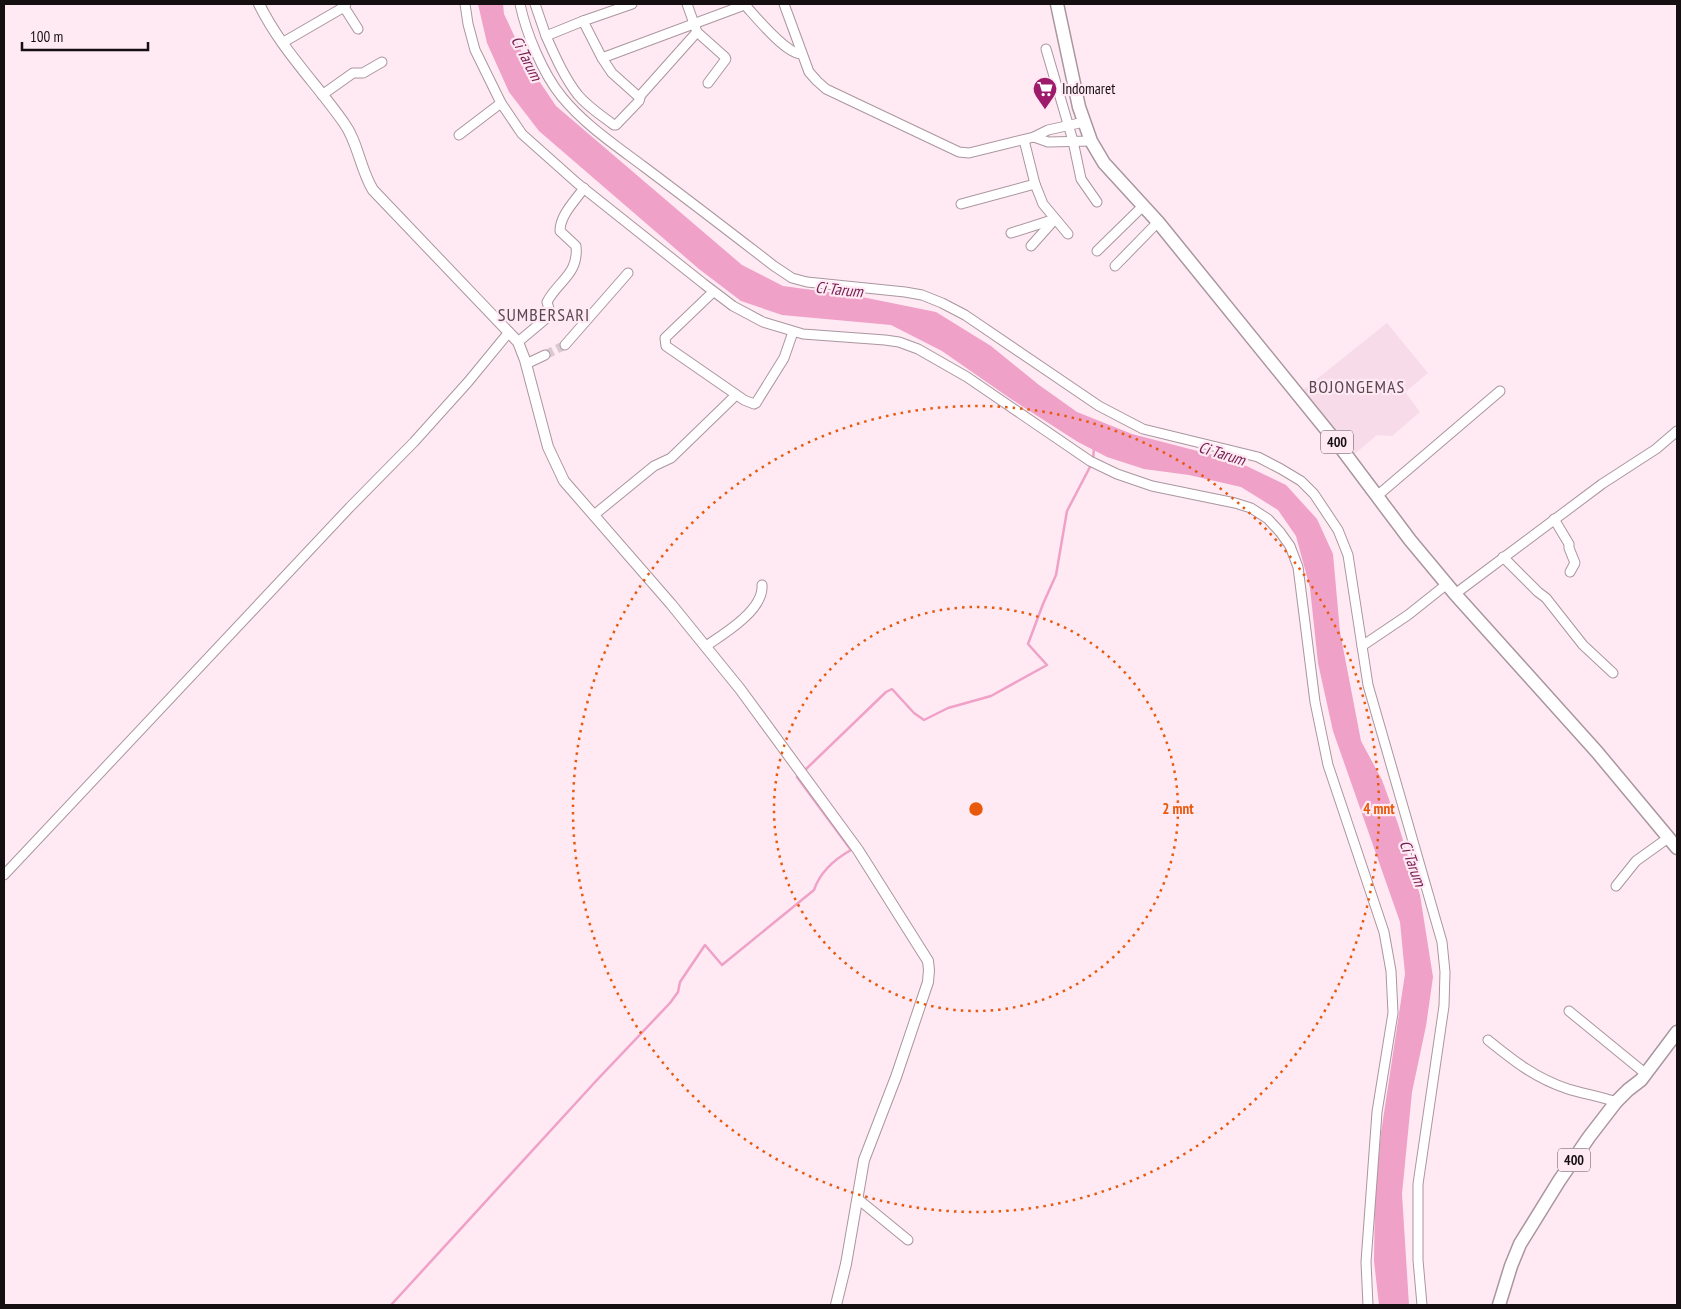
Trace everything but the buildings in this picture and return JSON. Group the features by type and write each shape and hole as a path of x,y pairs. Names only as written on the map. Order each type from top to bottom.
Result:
{"main road":[{"name":"400","path":"1057,4 1078,107 1091,141 1111,172 1158,222 1338,444 1410,540 1451,589 1597,752 1677,848"},
{"name":"400","path":"1499,1305 1520,1244 1588,1137 1616,1102 1646,1074 1677,1032"}],"street":[{"path":"465,4 475,50 501,104 522,134 584,188 733,306 763,322 793,332 885,340 899,342 918,349 968,377 1090,461 1117,474 1152,486 1251,508 1268,519 1290,546 1298,567 1316,702 1329,768 1384,932 1391,971 1393,1013 1377,1112 1366,1262 1368,1305"},
{"path":"520,4 529,34 541,62 557,90 575,112 616,146 792,278 807,282 905,292 922,295 942,303 965,316 1099,406 1122,419 1143,429 1258,457 1301,481 1314,494 1338,530 1344,543 1352,577 1368,686 1440,934 1445,972 1442,1028 1418,1184 1418,1260 1422,1305"},
{"path":"535,4 546,36 564,73 587,104 614,125 618,124 639,101 639,97 695,27"},
{"path":"546,36 632,4"},
{"path":"687,4 695,27 725,57 725,62 708,83"},
{"path":"602,58 695,27 746,4 786,48 796,54 801,54"},
{"path":"784,4 809,72 826,89 959,152 969,153 1024,140 1048,130 1084,122"},
{"path":"258,5 282,44 344,123 352,138 366,179 373,190 518,342 526,364 548,447 564,481 706,646 740,689 858,850 928,961 928,982 896,1077 864,1160 846,1264 836,1305"},
{"path":"282,44 345,5 358,29"},
{"path":"583,21 612,73 639,97"},
{"path":"1046,49 1073,141 1081,179 1097,202"},
{"path":"322,95 354,72 363,73 382,62"},
{"path":"459,135 501,104"},
{"path":"1034,137 1048,142 1091,141"},
{"path":"1024,140 1035,184 1043,204 1068,234"},
{"path":"962,204 1035,184"},
{"path":"518,342 549,316 550,312 547,302 574,266 576,246 560,232 560,227 562,220 584,188"},
{"path":"1096,251 1143,206"},
{"path":"1011,233 1055,218"},
{"path":"1031,246 1055,218"},
{"path":"1115,266 1158,222"},
{"path":"565,345 628,272"},
{"path":"709,288 665,338 666,346 744,400 755,404 784,358 793,332"},
{"path":"4,875 350,507 414,442 468,382 509,332"},
{"path":"526,364 545,355"},
{"path":"1377,496 1500,391"},
{"path":"594,515 654,466 671,458 736,395"},
{"path":"1362,646 1408,615 1503,557 1602,484 1656,450 1677,430"},
{"path":"1554,519 1569,544 1575,563 1570,572"},
{"path":"1503,557 1531,586 1546,598 1583,645 1613,673"},
{"path":"706,646 748,615 758,603 762,585"},
{"path":"1616,886 1636,861 1668,838"},
{"path":"1569,1011 1646,1074"},
{"path":"1488,1040 1523,1068 1537,1076 1569,1090 1603,1097 1616,1102"},
{"path":"858,1199 908,1240"}],"shaded area":[{"path":"478,4 503,4 504,14 527,63 556,106 742,265 783,286 857,296 936,312 991,346 1039,385 1077,412 1132,434 1236,461 1286,485 1317,519 1333,554 1340,632 1361,741 1382,780 1420,895 1433,977 1426,1026 1412,1092 1402,1194 1409,1305 1379,1305 1374,1261 1375,1197 1381,1133 1405,974 1400,922 1333,731 1318,663 1310,588 1296,536 1278,510 1241,487 1189,475 1144,469 1107,457 1078,442 1011,399 942,351 891,325 782,315 741,301 699,269 539,131 509,92 487,43"},
{"path":"1387,323 1428,373 1405,392 1420,412 1392,436 1377,435 1353,455 1302,391"}],"waterway":[{"path":"1093,460 1094,448"},
{"path":"804,771 886,692 892,689 914,713 924,720 948,708 991,696 1047,665 1028,644 1056,575 1067,511 1091,465"},
{"path":"391,1305 670,1003 678,992 680,982 705,945 722,965 814,890 820,877 829,867 851,850 797,777 800,774"}],"tunnel":[{"path":"545,355 565,345"}],"place":[{"name":"Indomaret","path":"1045,110"}],"district":[{"name":"SUMBERSARI","path":"544,315"},
{"name":"BOJONGEMAS","path":"1357,387"}],"water label":[{"name":"Ci Tarum","path":"527,58"},
{"name":"Ci Tarum","path":"839,289"},
{"name":"Ci Tarum","path":"1222,453"},
{"name":"Ci Tarum","path":"1413,863"}]}
